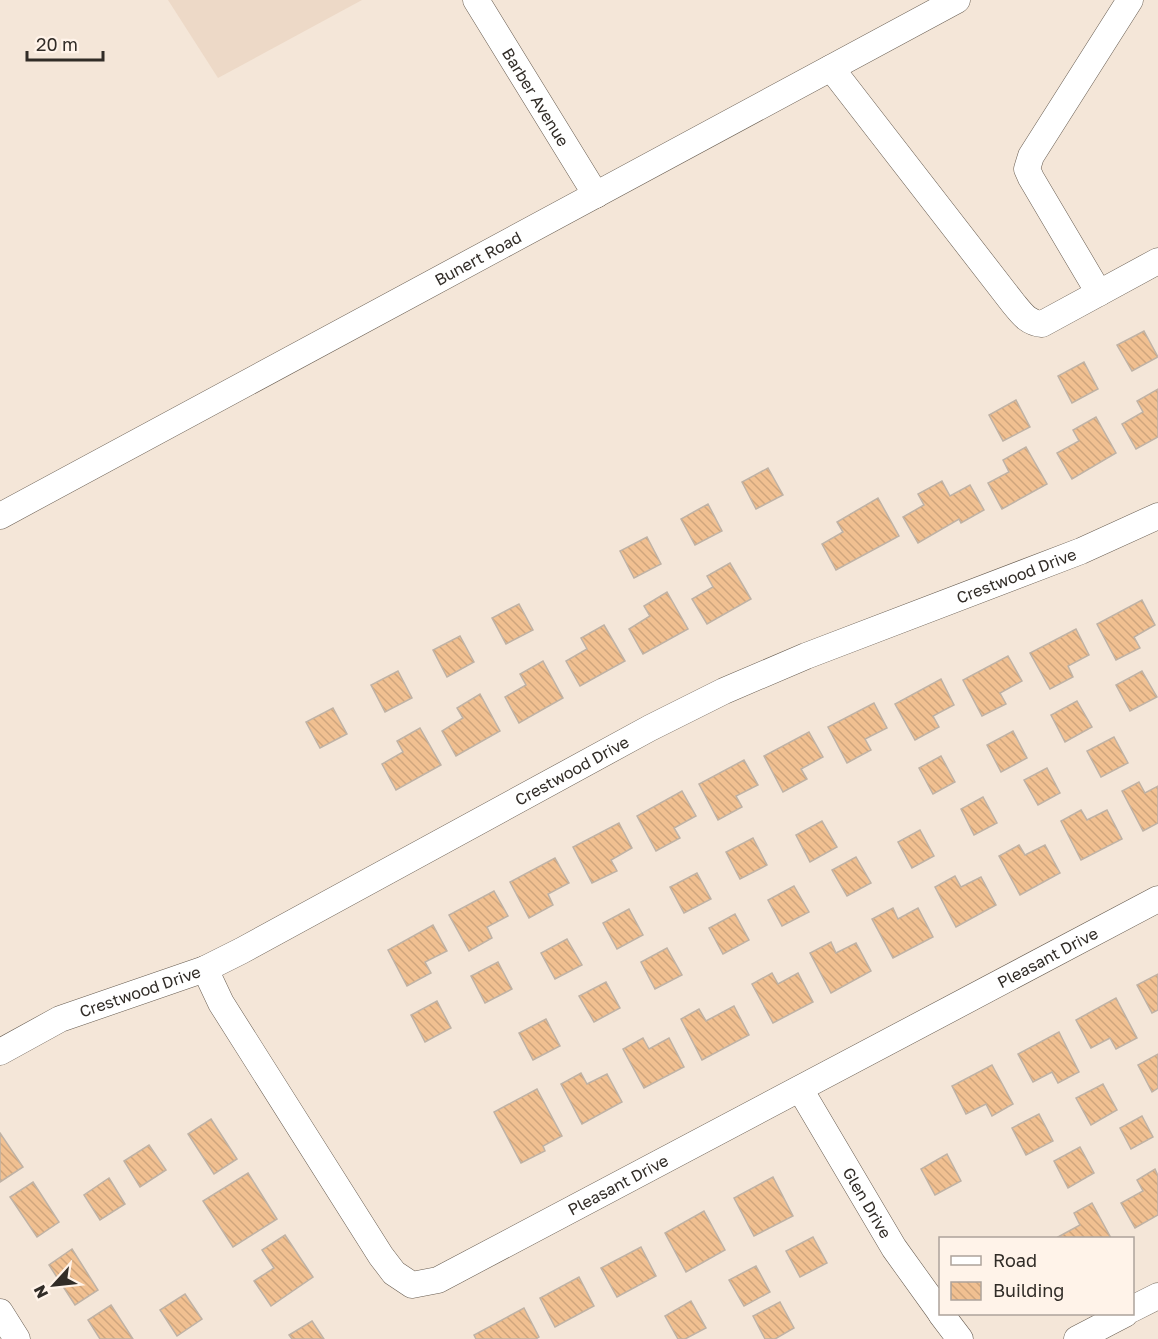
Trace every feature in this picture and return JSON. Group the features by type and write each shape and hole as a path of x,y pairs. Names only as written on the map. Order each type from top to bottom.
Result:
{"street":[{"name":"Barber Avenue","path":"476,0 596,195"},
{"name":"Bunert Road","path":"0,516 957,0"},
{"path":"1099,293 1027,169 1031,156 1130,0"},
{"path":"831,68 1024,316 1033,324 1042,324 1158,261"},
{"name":"Crestwood Drive","path":"0,1052 60,1019 205,969 242,951 650,728 724,691 806,656 1082,551 1158,516"},
{"name":"Pleasant Drive","path":"205,969 221,1003 381,1256 394,1273 412,1284 438,1280 1158,899"},
{"name":"Glen Drive","path":"800,1089 894,1248 939,1310"},
{"path":"1134,1308 1158,1296"},
{"path":"0,1312 17,1339"},
{"name":"Glen Drive","path":"942,1315 960,1339"},
{"path":"1077,1339 1123,1315"}],"shaded area":[{"path":"168,0 362,0 218,78"}],"building":[{"path":"1144,331 1158,357 1132,371 1117,345"},
{"path":"1084,362 1098,389 1072,403 1058,376"},
{"path":"1158,389 1158,437 1136,449 1122,424 1143,412 1137,401"},
{"path":"1016,400 1030,427 1003,441 989,415"},
{"path":"1096,417 1116,453 1072,479 1057,453 1079,441 1073,430"},
{"path":"1026,447 1047,484 1002,509 988,483 1009,472 1003,460"},
{"path":"768,468 783,495 756,509 742,482"},
{"path":"942,481 950,496 970,485 984,510 961,523 959,519 918,543 903,517 924,505 918,494"},
{"path":"878,498 899,536 836,570 822,544 843,532 837,522"},
{"path":"708,504 722,531 695,545 681,519"},
{"path":"647,537 661,564 634,578 620,551"},
{"path":"730,563 751,599 707,624 692,599 713,587 707,576"},
{"path":"667,592 688,629 643,654 629,629 650,616 644,606"},
{"path":"1142,600 1155,625 1134,637 1140,648 1116,660 1097,624"},
{"path":"519,604 533,630 506,644 492,618"},
{"path":"604,625 625,661 580,686 566,661 587,649 581,638"},
{"path":"1076,629 1089,655 1068,666 1073,677 1050,689 1030,653"},
{"path":"460,636 474,662 447,677 433,650"},
{"path":"1008,656 1022,681 1000,693 1006,704 982,716 963,680"},
{"path":"543,661 563,698 519,723 505,697 526,685 520,674"},
{"path":"398,671 412,698 385,712 371,685"},
{"path":"1142,671 1157,697 1130,711 1116,685"},
{"path":"941,679 954,705 933,716 939,727 915,740 895,704"},
{"path":"480,694 500,731 456,756 442,731 463,718 457,708"},
{"path":"1077,701 1092,727 1065,742 1051,715"},
{"path":"874,703 887,728 865,739 871,750 847,763 828,727"},
{"path":"333,708 347,734 320,748 306,722"},
{"path":"420,728 441,765 396,790 382,764 403,752 397,741"},
{"path":"1013,731 1027,758 1001,772 987,745"},
{"path":"809,732 823,757 801,769 807,779 783,792 764,756"},
{"path":"1114,737 1128,763 1101,777 1087,751"},
{"path":"941,756 955,782 933,794 919,768"},
{"path":"744,760 758,785 736,796 742,807 718,820 699,784"},
{"path":"1047,768 1060,793 1038,805 1024,780"},
{"path":"1139,782 1145,793 1158,786 1158,823 1143,831 1122,791"},
{"path":"682,791 696,816 674,828 680,838 656,851 637,816"},
{"path":"983,797 997,823 974,835 961,809"},
{"path":"1081,810 1087,820 1107,810 1122,839 1081,860 1061,821"},
{"path":"822,821 837,847 810,862 796,835"},
{"path":"619,823 632,848 611,860 617,871 592,883 573,847"},
{"path":"920,830 934,856 912,868 898,842"},
{"path":"753,838 767,865 740,879 726,852"},
{"path":"1019,845 1025,855 1045,845 1060,873 1020,895 999,856"},
{"path":"856,857 871,883 847,896 832,870"},
{"path":"555,858 569,883 548,894 553,905 529,918 510,882"},
{"path":"697,873 711,899 684,913 670,887"},
{"path":"955,876 961,887 981,877 996,905 956,927 935,887"},
{"path":"794,886 809,912 782,926 768,900"},
{"path":"494,891 508,916 487,927 492,938 469,951 449,915"},
{"path":"893,908 898,919 918,908 933,937 893,958 872,919"},
{"path":"629,909 643,935 617,949 603,923"},
{"path":"735,914 749,940 723,954 709,928"},
{"path":"433,925 447,951 425,962 431,973 407,986 388,950"},
{"path":"567,939 582,965 555,979 541,953"},
{"path":"831,942 836,953 856,943 871,971 831,993 810,953"},
{"path":"667,948 682,975 655,989 641,962"},
{"path":"498,962 512,989 485,1003 471,976"},
{"path":"772,973 778,984 798,973 813,1002 773,1023 752,984"},
{"path":"1158,974 1158,1010 1152,1013 1137,985"},
{"path":"606,982 620,1008 594,1022 579,996"},
{"path":"1116,998 1137,1038 1116,1049 1110,1038 1091,1048 1076,1020"},
{"path":"437,1001 451,1028 425,1042 411,1015"},
{"path":"734,1006 749,1035 702,1060 681,1019 699,1009 706,1021"},
{"path":"546,1019 560,1046 533,1060 519,1033"},
{"path":"1059,1032 1079,1072 1058,1083 1052,1072 1033,1082 1018,1054"},
{"path":"643,1038 649,1049 669,1038 684,1067 644,1088 623,1049"},
{"path":"1158,1054 1158,1088 1152,1092 1138,1065"},
{"path":"992,1065 1013,1104 992,1116 986,1104 966,1114 952,1086"},
{"path":"581,1073 587,1084 607,1074 622,1102 582,1124 561,1084"},
{"path":"1103,1084 1117,1110 1091,1125 1076,1098"},
{"path":"537,1089 562,1136 543,1146 545,1151 521,1163 494,1112"},
{"path":"1039,1114 1053,1141 1026,1155 1012,1128"},
{"path":"1142,1116 1153,1137 1131,1149 1120,1128"},
{"path":"211,1119 237,1159 214,1174 188,1134"},
{"path":"0,1133 23,1167 0,1182"},
{"path":"149,1145 166,1170 140,1187 124,1161"},
{"path":"1080,1147 1094,1173 1068,1188 1054,1161"},
{"path":"947,1154 961,1181 935,1195 921,1169"},
{"path":"1155,1169 1158,1176 1158,1215 1135,1228 1121,1203 1143,1191 1137,1180"},
{"path":"248,1173 277,1219 233,1247 203,1201"},
{"path":"773,1177 793,1216 754,1236 734,1198"},
{"path":"109,1178 125,1204 100,1220 84,1195"},
{"path":"33,1182 59,1222 37,1237 10,1197"},
{"path":"1092,1203 1110,1237 1058,1237 1080,1225 1074,1213"},
{"path":"704,1211 725,1250 686,1272 665,1233"},
{"path":"285,1235 313,1277 271,1306 254,1281 274,1268 262,1250"},
{"path":"813,1237 827,1263 800,1277 786,1251"},
{"path":"641,1247 656,1276 617,1297 601,1268"},
{"path":"72,1249 98,1290 75,1305 49,1265"},
{"path":"756,1266 770,1292 744,1306 729,1280"},
{"path":"579,1277 594,1306 555,1327 540,1298"},
{"path":"185,1294 202,1319 177,1336 160,1310"},
{"path":"691,1301 706,1328 685,1339 678,1339 665,1316"},
{"path":"780,1302 794,1328 775,1339 765,1339 753,1316"},
{"path":"111,1305 133,1339 100,1339 88,1320"},
{"path":"524,1308 539,1337 536,1339 476,1339 474,1335"},
{"path":"312,1321 324,1339 292,1339 289,1335"}]}
